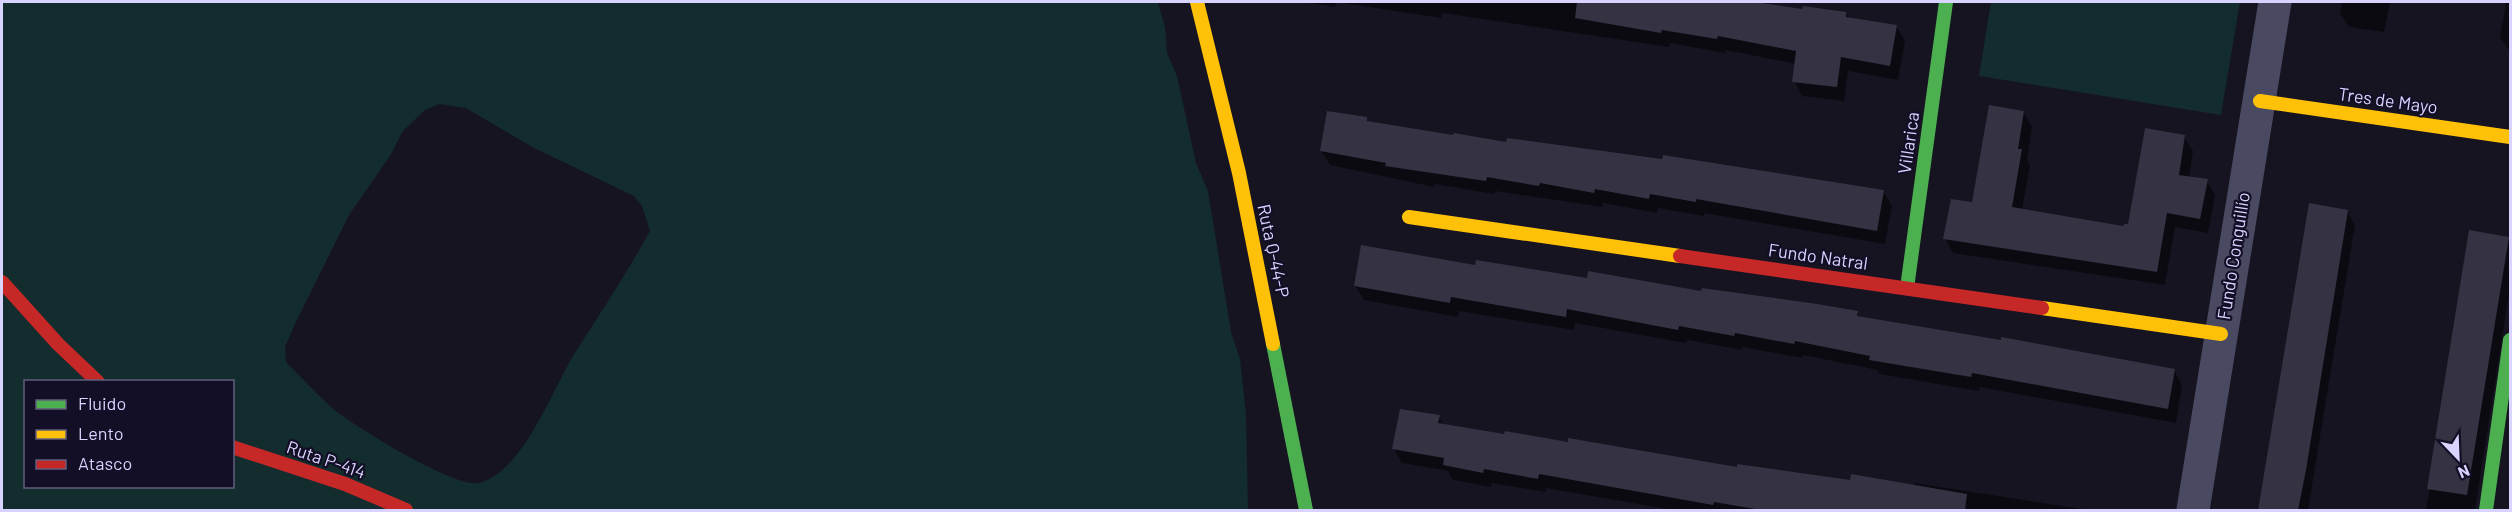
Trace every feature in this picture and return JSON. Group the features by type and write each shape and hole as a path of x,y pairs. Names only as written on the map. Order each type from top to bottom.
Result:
{"street":[{"name":"Ruta Q-44-P","path":"1197,2 1239,173 1306,510"},
{"name":"Villarica","path":"1907,288 1946,2"},
{"name":"Fundo Conguillío","path":"2193,510 2275,2"},
{"name":"Tres de Mayo","path":"2260,101 2511,137"},
{"name":"Fundo Natral","path":"1409,217 2221,334"},
{"path":"2,282 58,344 97,380"},
{"path":"2486,510 2511,340"},
{"name":"Ruta P-414","path":"234,448 345,484 406,510"}],"green space":[{"path":"2,2 1158,2 1165,27 1167,53 1177,76 1196,163 1208,191 1231,332 1240,359 1246,415 1248,510 2,510","holes":["439,104 466,108 532,147 634,196 642,206 650,231 567,366 523,446 494,476 478,483 466,482 426,466 342,416 286,362 285,347 349,215 390,156 403,131 425,110"]},
{"path":"1991,2 2240,2 2221,115 1979,76"}],"building":[{"path":"1577,2 1755,2 1802,9 1803,6 1846,12 1846,17 1897,25 1890,66 1841,57 1837,87 1792,82 1796,51 1718,36 1717,39 1662,30 1661,33 1575,18"},
{"path":"1989,105 2024,111 2018,149 2022,149 2012,207 2123,226 2128,224 2145,128 2185,135 2179,175 2208,179 2200,219 2167,213 2157,272 1943,239 1951,199 1972,202"},
{"path":"1327,111 1367,117 1367,121 1453,135 1454,133 1506,142 1507,138 1662,159 1663,155 1884,190 1877,231 1696,199 1696,202 1650,194 1649,199 1595,189 1594,193 1540,183 1539,186 1487,177 1486,181 1385,166 1386,163 1320,151"},
{"path":"2309,203 2348,210 2306,470 2298,510 2258,510"},
{"path":"2469,230 2509,237 2467,495 2427,489"},
{"path":"1361,245 1475,265 1476,260 1587,278 1588,271 1701,291 1702,288 1817,304 1858,311 1857,316 2001,340 2001,337 2175,369 2168,409 1972,373 1971,377 1869,360 1870,356 1795,341 1794,344 1679,326 1678,330 1567,309 1566,317 1451,297 1450,303 1354,286"},
{"path":"1400,409 1440,415 1438,423 1504,434 1505,431 1568,442 1568,438 1737,467 1737,464 1850,480 1851,474 1967,494 1965,510 1761,510 1714,502 1713,505 1539,474 1538,479 1484,469 1483,473 1443,465 1444,458 1392,449"}],"traffic: fast":[{"path":"1907,288 1946,2"},
{"path":"2486,510 2510,340"},
{"path":"1273,344 1306,510"}],"traffic: slow":[{"path":"1197,2 1239,173 1273,344"},
{"path":"2260,101 2510,137"},
{"path":"1409,217 1680,256"},
{"path":"2042,308 2221,334"}],"traffic: jam":[{"path":"1680,256 2042,308"},
{"path":"2,282 58,344 96,380"},
{"path":"234,448 345,484 406,510"}]}
